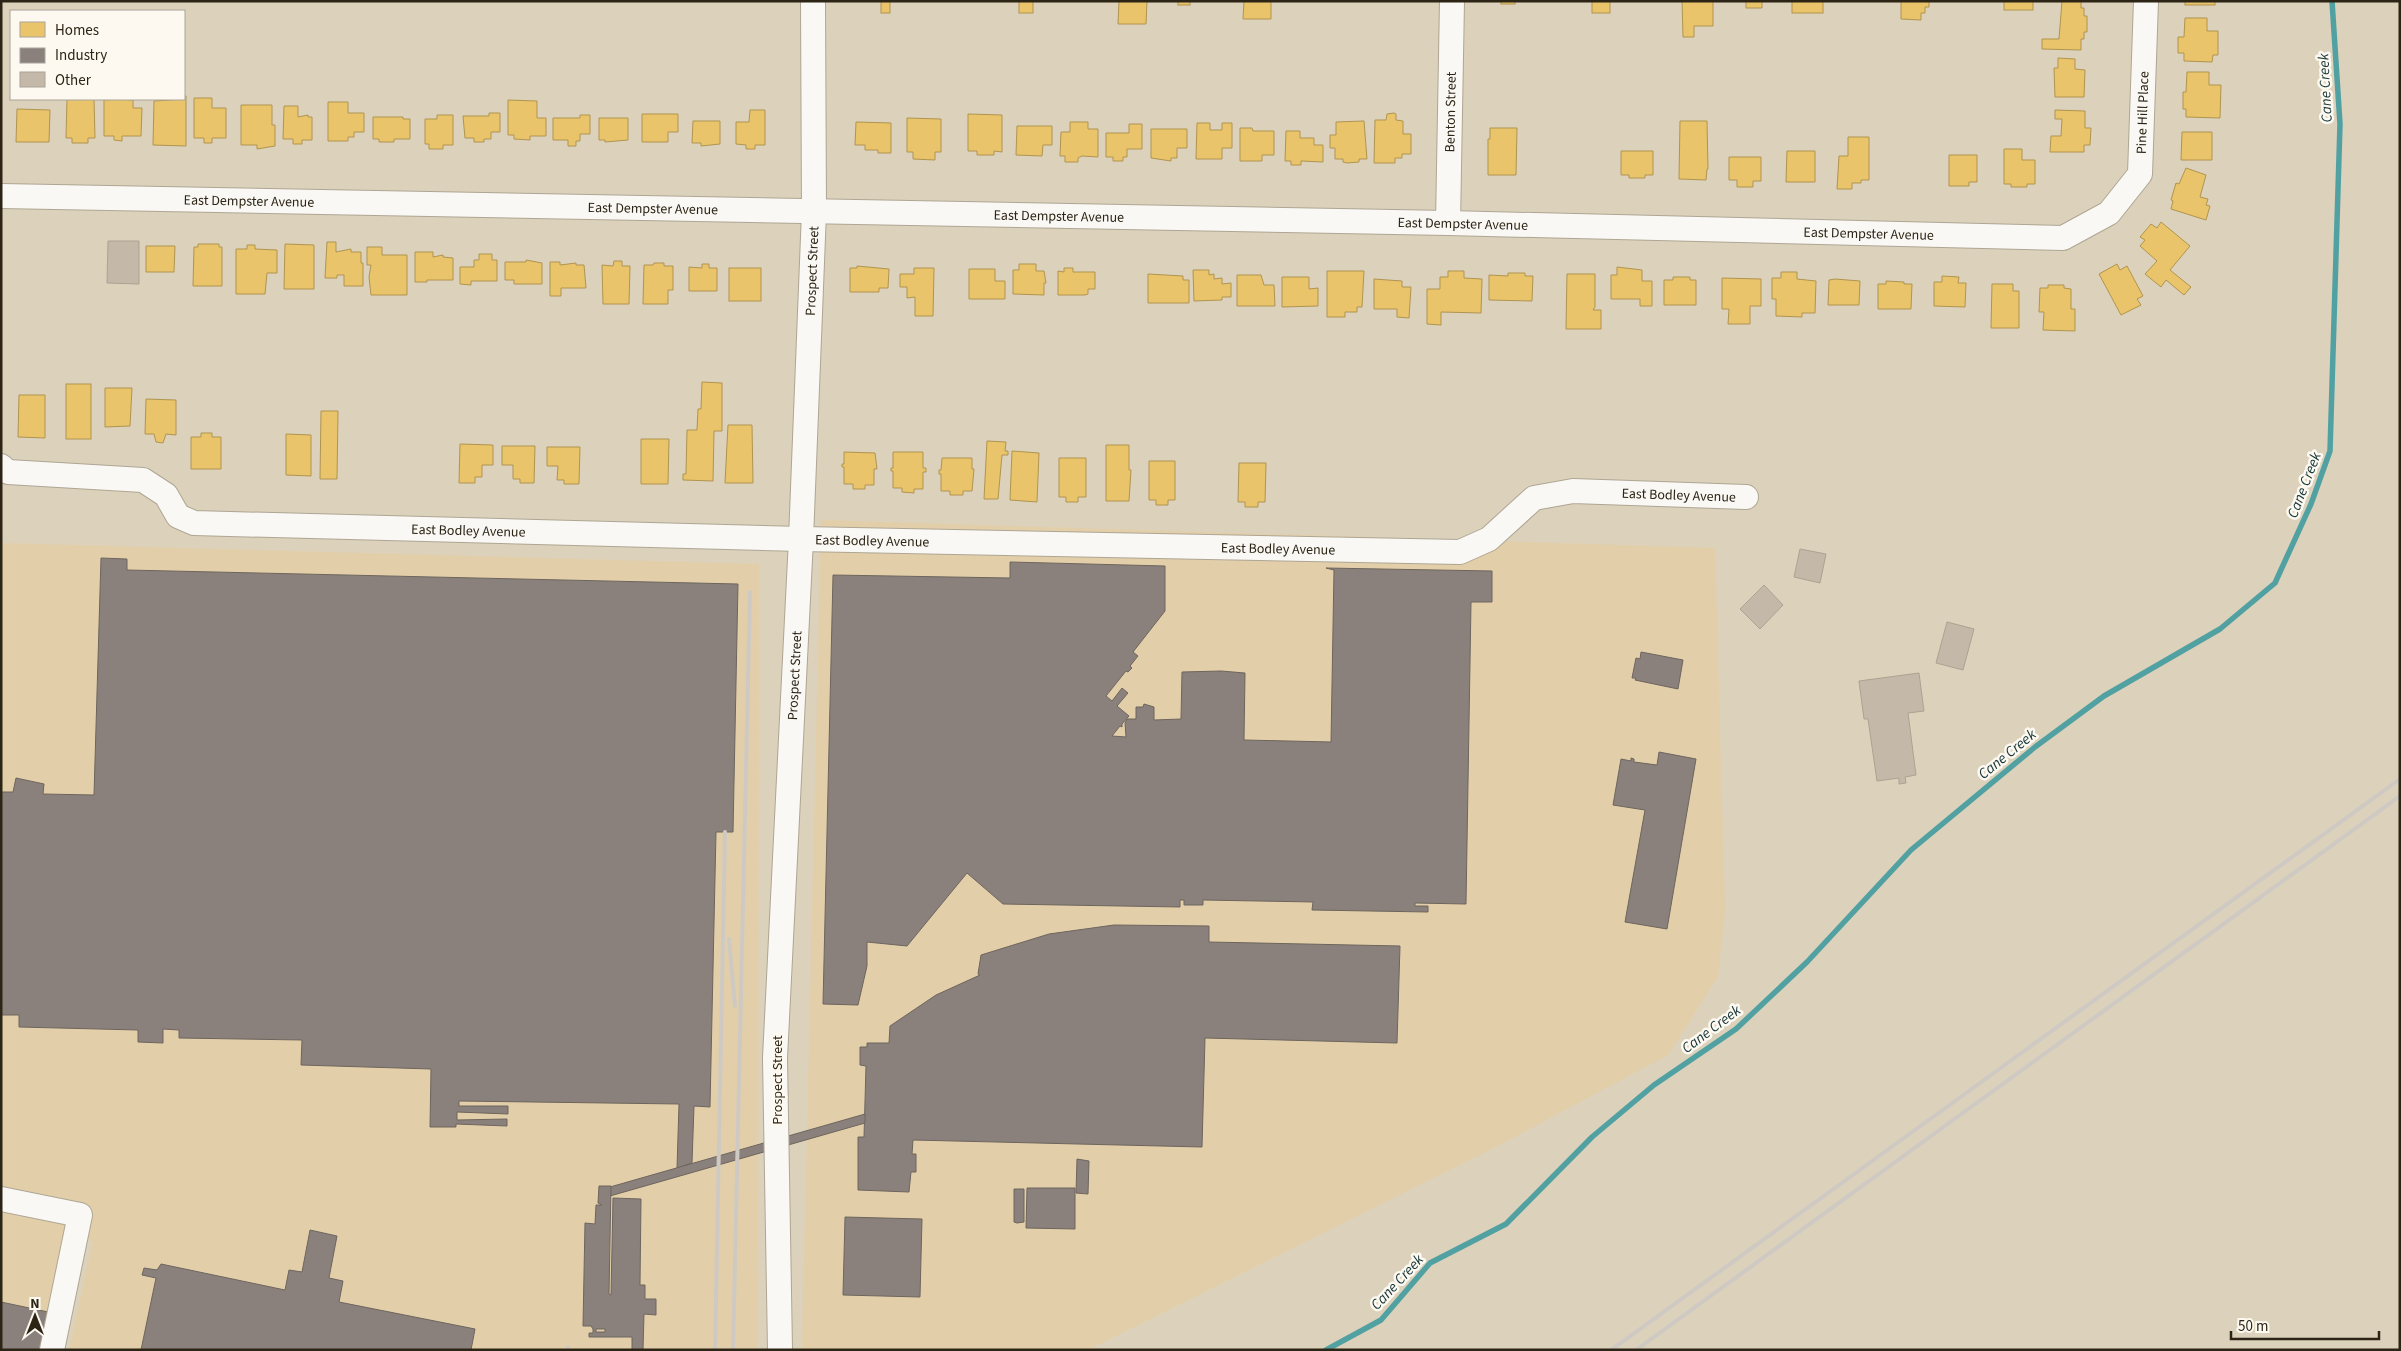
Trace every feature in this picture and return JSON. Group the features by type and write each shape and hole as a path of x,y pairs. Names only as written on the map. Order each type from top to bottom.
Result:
{"street":[{"name":"Prospect Street","path":"780,1350 775,1058 801,539 814,212 813,1"},
{"name":"Benton Street","path":"1448,223 1452,1"},
{"name":"Pine Hill Place","path":"2109,213 2140,174 2146,1"},
{"name":"East Dempster Avenue","path":"1,196 1448,223 2063,238 2109,213"},
{"name":"East Bodley Avenue","path":"1,466 8,472 143,480 166,495 178,516 194,523 801,539 1460,552 1490,539 1534,498 1573,491 1746,497"},
{"path":"1,1199 80,1215 52,1350"}],"shaded area":[{"path":"821,520 1715,548 1725,910 1718,977 1668,1055 1496,1147 1088,1350 802,1350"},
{"path":"1,543 759,564 758,1350 69,1350 93,1241 68,1240 45,1350 1,1350"}],"building: Homes":[{"path":"881,1 890,1 890,13 881,13"},
{"path":"1019,1 1033,1 1033,13 1019,13"},
{"path":"1119,1 1147,1 1146,24 1118,24"},
{"path":"1178,1 1190,1 1190,5 1178,5"},
{"path":"1244,1 1271,1 1271,19 1243,19"},
{"path":"1501,1 1515,1 1515,4 1501,4"},
{"path":"1592,1 1610,1 1610,13 1592,13"},
{"path":"1682,1 1713,1 1713,26 1694,26 1694,37 1683,37"},
{"path":"1746,1 1762,1 1762,8 1746,8"},
{"path":"1792,1 1823,1 1823,13 1792,13"},
{"path":"1901,1 1929,1 1929,7 1925,7 1925,13 1921,13 1921,20 1901,19"},
{"path":"2004,1 2033,1 2033,10 2004,10"},
{"path":"2062,1 2081,1 2081,8 2084,8 2084,16 2087,16 2087,32 2084,32 2084,39 2081,39 2081,50 2042,49 2042,39 2059,39"},
{"path":"2185,1 2215,1 2215,5 2185,5"},
{"path":"2185,18 2207,18 2207,31 2218,31 2218,55 2213,55 2212,62 2184,61 2184,53 2178,53 2178,37 2184,37"},
{"path":"2058,58 2075,59 2075,69 2085,70 2084,97 2055,97 2054,68 2058,68"},
{"path":"2187,72 2209,72 2209,85 2221,85 2220,118 2186,117 2186,109 2183,109 2183,92 2186,92"},
{"path":"186,96 186,146 153,145 154,101 185,100"},
{"path":"194,98 212,98 212,108 226,108 226,138 212,138 212,143 204,143 204,138 194,138"},
{"path":"67,100 94,100 95,138 88,138 88,143 72,143 72,138 66,138"},
{"path":"104,100 133,100 133,108 142,108 141,136 122,136 122,141 114,140 114,136 104,136"},
{"path":"508,100 537,101 537,118 546,118 546,136 530,136 530,140 514,139 514,135 508,135"},
{"path":"328,102 348,102 348,113 364,113 364,132 354,132 354,137 348,137 348,141 328,141"},
{"path":"241,105 272,105 272,125 275,125 275,146 257,149 257,145 241,145"},
{"path":"284,106 298,106 298,117 308,115 308,117 312,117 312,140 302,140 302,144 293,144 293,139 283,139"},
{"path":"17,109 50,110 49,142 16,142"},
{"path":"750,110 765,110 765,145 755,145 755,149 746,149 746,145 736,144 736,122 749,122"},
{"path":"2055,110 2085,111 2085,128 2091,128 2090,145 2084,145 2084,152 2050,152 2051,136 2061,136 2062,119 2055,119"},
{"path":"489,113 500,113 500,132 491,132 491,139 484,139 484,142 474,142 474,138 465,138 463,116 489,116"},
{"path":"642,114 678,114 678,132 668,132 668,142 642,142"},
{"path":"968,114 1002,115 1002,152 994,151 994,155 977,155 977,151 968,151"},
{"path":"1387,114 1396,114 1396,120 1403,121 1403,134 1411,134 1411,154 1402,154 1402,158 1395,158 1395,163 1374,163 1375,120 1386,120"},
{"path":"437,115 453,115 453,145 443,145 443,149 429,149 429,144 425,144 425,119 437,119"},
{"path":"580,115 590,115 590,134 580,134 580,141 576,141 576,146 568,146 568,140 553,140 553,118 580,118"},
{"path":"373,117 403,117 403,119 410,119 410,139 394,139 394,142 379,142 379,139 373,139"},
{"path":"599,118 628,118 628,140 605,142 605,140 599,140"},
{"path":"907,118 941,119 941,152 935,152 935,160 913,159 913,152 907,152"},
{"path":"693,121 720,121 720,144 701,146 701,143 692,143"},
{"path":"1364,121 1367,159 1359,159 1359,162 1347,163 1343,162 1343,159 1335,159 1335,148 1330,148 1330,135 1336,135 1336,122"},
{"path":"1680,121 1707,121 1708,169 1706,180 1679,179"},
{"path":"856,122 891,123 891,153 878,153 878,150 865,150 865,145 855,145"},
{"path":"1070,122 1088,122 1088,129 1098,129 1098,157 1082,156 1078,158 1078,162 1065,162 1065,156 1060,156 1061,132 1070,132"},
{"path":"1197,123 1210,123 1210,130 1222,130 1222,123 1232,123 1232,148 1222,148 1222,159 1196,159"},
{"path":"1129,124 1142,124 1142,149 1127,149 1127,157 1123,157 1123,161 1113,161 1113,157 1106,157 1106,133 1129,133"},
{"path":"1017,126 1052,126 1052,145 1043,145 1042,156 1016,155"},
{"path":"1240,128 1252,128 1253,131 1274,131 1274,155 1262,155 1262,161 1240,161"},
{"path":"1490,128 1517,128 1516,175 1488,175 1488,139 1490,139"},
{"path":"1151,129 1187,129 1187,148 1177,148 1177,158 1171,158 1171,161 1151,158"},
{"path":"1286,131 1300,131 1300,138 1314,138 1314,145 1323,145 1323,162 1301,161 1301,165 1291,165 1291,161 1285,161"},
{"path":"2182,132 2212,132 2212,160 2181,160"},
{"path":"1848,137 1869,137 1869,180 1861,180 1861,183 1852,183 1852,189 1837,189 1839,156 1848,156"},
{"path":"2004,149 2022,149 2022,160 2035,160 2035,184 2027,184 2027,187 2011,187 2011,184 2004,184"},
{"path":"1621,151 1653,151 1653,175 1645,175 1645,178 1629,178 1629,175 1621,175"},
{"path":"1787,151 1815,151 1815,182 1786,182"},
{"path":"1949,155 1977,155 1977,182 1969,182 1969,186 1949,186"},
{"path":"1729,157 1761,157 1761,181 1753,181 1753,187 1737,187 1737,180 1729,180"},
{"path":"2186,168 2206,175 2200,197 2208,199 2206,205 2210,206 2206,220 2171,209 2173,201 2171,200 2176,183 2179,184"},
{"path":"2161,222 2190,246 2170,270 2191,287 2184,295 2166,280 2161,287 2145,274 2157,261 2140,246 2145,240 2140,237 2151,224 2157,228"},
{"path":"327,242 336,242 336,252 351,249 351,252 361,252 363,286 344,286 344,275 337,275 337,278 325,278"},
{"path":"198,244 219,244 219,247 222,247 222,286 193,286 194,247 198,247"},
{"path":"285,244 314,245 314,289 284,289"},
{"path":"247,245 255,245 255,249 277,250 277,273 267,273 265,294 236,294 236,249 247,249"},
{"path":"146,246 175,246 174,272 146,272"},
{"path":"367,247 382,247 382,255 407,255 407,295 371,295 369,277 371,265 367,265"},
{"path":"415,252 433,252 433,257 443,255 443,257 453,258 453,280 415,282"},
{"path":"479,254 492,254 492,260 497,260 497,281 471,281 471,285 460,284 460,267 474,267 474,260 479,260"},
{"path":"526,260 542,263 542,284 514,284 514,280 505,280 505,262 526,262"},
{"path":"614,261 622,261 622,266 630,266 629,304 603,304 602,265 613,266"},
{"path":"550,262 560,262 560,265 576,263 576,265 584,265 586,288 561,288 561,296 550,296"},
{"path":"654,263 664,263 664,266 673,266 673,290 668,290 668,304 643,304 644,265 653,265"},
{"path":"702,264 709,264 709,268 717,268 717,291 689,291 689,267 702,268"},
{"path":"1019,264 1036,264 1036,271 1044,271 1046,283 1044,283 1044,295 1013,294 1013,270 1019,270"},
{"path":"2117,264 2120,270 2127,266 2143,296 2137,299 2141,305 2121,315 2099,274"},
{"path":"857,266 889,269 888,288 879,288 879,292 850,292 850,268 857,268"},
{"path":"1617,267 1642,270 1642,281 1652,281 1652,306 1640,306 1640,299 1611,299 1611,275 1617,275"},
{"path":"729,268 761,268 761,301 729,301"},
{"path":"914,268 934,268 933,316 915,316 915,297 907,298 907,287 900,287 900,274 914,274"},
{"path":"1064,268 1073,268 1073,272 1095,272 1095,289 1088,289 1088,294 1085,295 1058,295 1058,271 1064,272"},
{"path":"969,269 995,269 995,281 1005,281 1005,299 969,299"},
{"path":"1193,270 1209,270 1209,275 1214,274 1214,279 1222,278 1222,284 1231,283 1231,297 1222,297 1222,300 1194,301"},
{"path":"1327,271 1364,271 1362,307 1357,307 1357,312 1345,312 1345,317 1327,317"},
{"path":"1448,271 1464,271 1464,278 1482,279 1481,313 1441,312 1441,325 1427,324 1427,289 1440,289 1440,277 1448,277"},
{"path":"1781,272 1797,272 1797,279 1816,281 1815,313 1802,313 1802,317 1776,316 1776,299 1772,299 1772,278 1781,278"},
{"path":"1508,273 1525,273 1525,276 1533,276 1532,301 1489,300 1489,275 1508,276"},
{"path":"1148,274 1183,276 1183,280 1189,280 1189,303 1148,303"},
{"path":"1567,274 1595,274 1595,307 1593,310 1601,310 1601,329 1566,329"},
{"path":"1237,275 1261,275 1264,285 1274,285 1275,306 1237,306"},
{"path":"1942,276 1959,277 1958,283 1966,283 1965,307 1934,306 1934,282 1942,282"},
{"path":"1282,277 1309,277 1309,289 1318,288 1318,306 1282,307"},
{"path":"1673,277 1690,277 1690,280 1696,280 1696,305 1664,305 1664,280 1673,280"},
{"path":"1722,278 1761,279 1761,306 1750,306 1750,324 1728,324 1729,309 1722,309"},
{"path":"1374,279 1402,281 1402,287 1411,287 1409,318 1397,317 1397,309 1374,309"},
{"path":"1829,280 1860,281 1859,305 1828,305"},
{"path":"1886,281 1912,284 1911,309 1878,309 1878,284 1886,284"},
{"path":"1992,284 2013,284 2013,291 2019,291 2019,328 1991,328"},
{"path":"2048,285 2064,285 2064,288 2071,289 2071,309 2075,309 2075,331 2043,330 2044,312 2039,312 2040,288 2048,288"},
{"path":"702,382 722,383 722,431 714,431 713,481 683,480 683,474 686,474 687,430 697,430 698,409 701,409"},
{"path":"66,384 91,384 91,439 66,439"},
{"path":"105,388 132,388 130,426 105,427"},
{"path":"19,395 45,395 45,438 18,437"},
{"path":"146,399 176,400 176,435 166,434 163,443 156,442 154,434 145,434"},
{"path":"321,411 338,411 337,479 320,479"},
{"path":"728,425 752,425 753,483 725,483"},
{"path":"201,433 212,433 212,437 221,437 221,469 191,469 191,437 201,437"},
{"path":"286,434 311,435 311,476 286,475"},
{"path":"641,439 669,439 668,484 641,484"},
{"path":"987,441 1006,442 1005,451 1008,451 1008,455 1002,455 998,499 984,499"},
{"path":"460,444 493,445 493,465 482,465 482,477 475,477 475,483 459,483"},
{"path":"1106,445 1129,445 1129,470 1131,470 1129,501 1106,501"},
{"path":"502,446 535,446 534,483 520,483 520,479 513,479 513,465 502,465"},
{"path":"547,447 580,447 579,484 564,484 564,480 557,480 558,466 547,466"},
{"path":"1012,451 1039,453 1037,502 1010,500"},
{"path":"844,452 875,453 877,469 874,469 874,485 865,485 865,489 853,489 853,484 844,484 844,467 842,467 842,464 844,464"},
{"path":"893,452 923,452 923,468 926,468 926,472 923,472 923,489 914,489 914,493 902,492 902,488 893,488 893,471 891,471 891,468 893,468"},
{"path":"942,458 972,458 972,469 974,469 972,491 963,491 963,495 950,495 950,491 941,491 941,474 939,474 939,470 941,470"},
{"path":"1059,458 1086,458 1086,497 1078,497 1078,502 1066,502 1066,497 1059,497"},
{"path":"1149,461 1175,461 1175,500 1168,500 1168,505 1156,505 1156,500 1149,500"},
{"path":"1239,463 1266,463 1265,502 1258,502 1258,507 1245,507 1245,502 1238,502"}],"building: Industry":[{"path":"101,558 127,559 127,570 738,584 733,832 716,832 710,1107 694,1106 692,1163 677,1168 679,1104 459,1101 459,1106 508,1106 508,1114 457,1112 457,1120 507,1119 507,1126 456,1124 456,1127 430,1127 431,1069 301,1065 302,1040 179,1038 179,1030 163,1029 163,1043 138,1042 138,1030 19,1027 19,1015 1,1015 1,792 13,792 16,778 44,784 43,794 94,795"},
{"path":"1010,562 1165,566 1165,611 1133,652 1138,656 1130,666 1132,668 1128,672 1126,671 1106,696 1112,701 1122,688 1128,693 1117,706 1129,716 1122,724 1122,727 1120,726 1112,736 1126,737 1125,723 1127,719 1136,719 1136,707 1143,707 1144,704 1154,707 1154,720 1181,719 1182,672 1221,671 1245,673 1244,740 1331,742 1334,570 1326,568 1492,571 1492,602 1471,602 1466,904 1415,903 1415,906 1428,906 1428,912 1312,910 1313,902 1203,900 1203,905 1184,905 1184,900 1180,900 1180,907 1003,904 967,873 907,946 867,942 867,966 858,1005 823,1004 833,575 1010,578"},
{"path":"1641,652 1683,660 1678,689 1632,678 1636,658 1640,659"},
{"path":"1659,752 1696,759 1667,929 1625,922 1645,810 1613,805 1621,759 1631,761 1631,758 1634,759 1634,762 1657,765"},
{"path":"1114,925 1209,926 1209,942 1400,946 1397,1043 1205,1038 1202,1147 913,1140 912,1154 916,1154 916,1172 911,1172 909,1192 858,1190 858,1137 864,1137 866,1066 860,1065 860,1047 867,1047 867,1043 889,1043 890,1026 936,995 980,975 978,974 981,955 1049,934"},
{"path":"865,1114 865,1123 610,1196 610,1187"},
{"path":"1077,1159 1089,1161 1088,1194 1076,1193"},
{"path":"599,1186 611,1186 609,1294 611,1295 613,1198 641,1199 640,1285 645,1285 645,1299 656,1299 656,1315 644,1314 643,1350 632,1350 632,1337 589,1337 589,1333 593,1333 593,1329 591,1326 583,1326 585,1223 595,1224 596,1205 602,1205 598,1203","holes":["596,1329 605,1329 605,1332 596,1332"]},
{"path":"1027,1188 1075,1188 1075,1229 1026,1228"},
{"path":"1014,1189 1024,1189 1024,1222 1014,1222"},
{"path":"845,1217 922,1219 920,1297 843,1295"},
{"path":"310,1230 337,1236 329,1278 343,1281 339,1302 475,1329 471,1350 141,1350 156,1278 142,1275 144,1268 157,1270 161,1264 285,1290 289,1270 302,1272"},
{"path":"1,1302 53,1313 45,1350 1,1350"}],"building: Other":[{"path":"108,241 139,241 139,284 107,283"},
{"path":"1800,549 1826,554 1820,583 1794,577"},
{"path":"1764,585 1783,605 1760,629 1740,609"},
{"path":"1947,622 1974,629 1963,670 1936,663"},
{"path":"1919,673 1924,711 1908,713 1916,775 1905,777 1906,783 1899,784 1899,778 1877,781 1868,719 1864,719 1859,681"}],"waterway":[{"name":"Cane Creek","path":"1326,1350 1381,1320 1430,1263 1506,1224 1592,1137 1654,1085 1736,1029 1807,962 1911,850 2035,747 2104,696 2220,629 2275,583 2311,504 2330,451 2340,124 2332,1"}],"railway":[{"path":"733,1350 750,592"},
{"path":"1611,1350 2400,779"},
{"path":"1636,1350 2400,796"},
{"path":"715,1350 725,832"},
{"path":"729,939 735,1006"}]}
